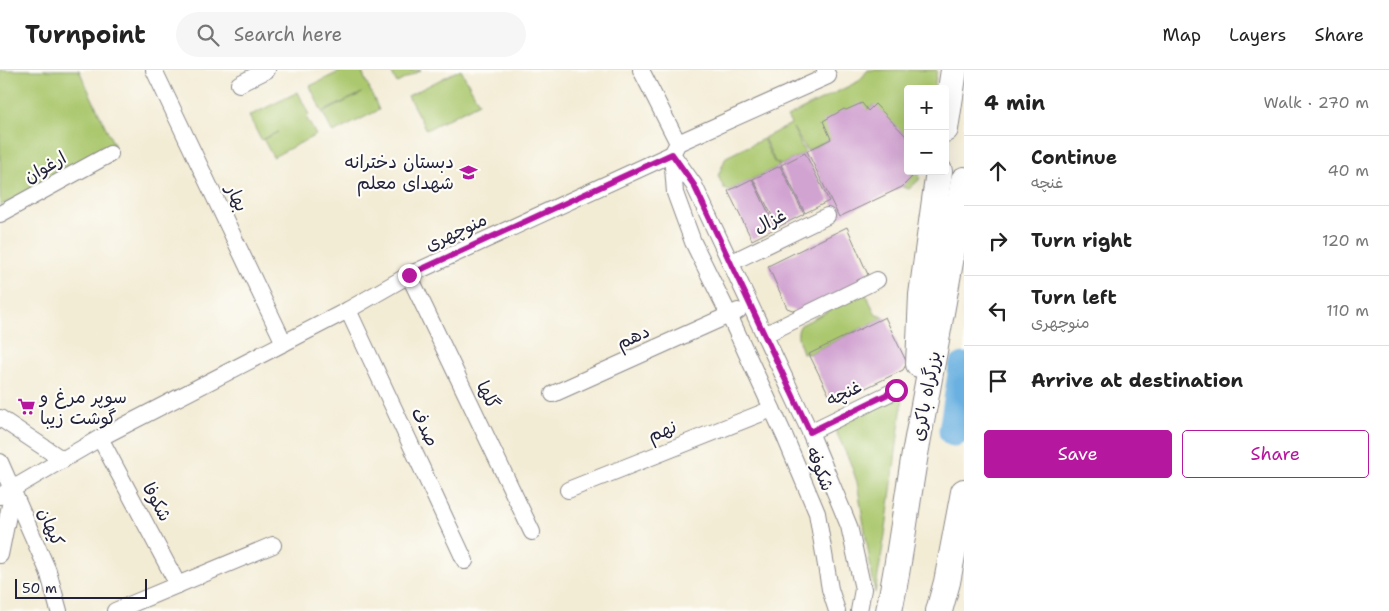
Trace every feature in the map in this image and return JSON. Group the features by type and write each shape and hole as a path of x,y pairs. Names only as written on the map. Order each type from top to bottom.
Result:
{"highway":[{"path":"949,103 954,70"},
{"path":"915,456 922,295 938,175"},
{"name":"بزرگراه باکری","path":"889,611 898,570 915,456 946,296 964,180"},
{"path":"939,611 947,582 964,492"}],"street":[{"name":"بهار","path":"154,70 284,343"},
{"path":"239,84 267,70"},
{"path":"641,70 675,149 694,185 810,432 850,526 863,588 859,611"},
{"name":"منوچهری","path":"6,493 100,438 348,310 409,275 675,149 826,73"},
{"name":"شکوفه","path":"675,149 675,193 693,242 785,437 816,513 830,589 837,611"},
{"name":"ارغوان","path":"0,214 110,154"},
{"name":"غزال","path":"730,263 827,216"},
{"name":"گلها","path":"409,275 532,532"},
{"path":"764,335 876,280"},
{"name":"دهم","path":"553,394 750,304"},
{"name":"صدف","path":"348,310 466,561"},
{"name":"غنچه","path":"810,432 896,390"},
{"name":"نهم","path":"568,490 772,409"},
{"path":"0,418 63,460"},
{"name":"شکوفا","path":"100,438 178,585"},
{"name":"کیهان","path":"0,462 6,493 48,571 59,611"},
{"path":"0,555 6,493"},
{"path":"115,611 273,545"}],"green space":[{"path":"0,70 79,70 114,145 0,206"},
{"path":"343,70 361,70 379,110 333,133 323,113 362,93 322,112 310,86"},
{"path":"390,70 421,70 397,83"},
{"path":"461,70 479,103 426,130 408,96"},
{"path":"868,70 937,70 935,85 904,85 904,134 874,105 831,139 807,151 793,128 805,153 781,165 775,162 764,138 791,124 787,117 859,81"},
{"path":"298,92 309,115 306,117 316,135 273,157 263,139 261,140 249,116"},
{"path":"763,139 774,162 780,166 728,191 724,188 718,176 726,157"},
{"path":"912,175 920,175 919,180 909,189 902,187"},
{"path":"865,292 876,315 885,317 809,354 803,353 798,335 801,325"},
{"path":"903,397 886,529 875,593 857,482 833,425"}],"building":[{"path":"862,103 868,111 875,104 904,134 904,175 912,175 912,177 902,187 839,217 807,151 831,139 823,121 844,109 846,110"},
{"path":"805,153 829,201 805,213 781,165"},
{"path":"780,166 804,214 778,227 753,179"},
{"path":"752,179 776,228 752,240 728,191"},
{"path":"847,227 869,277 798,312 787,308 768,266"},
{"path":"885,317 907,363 903,370 843,399 829,395 809,354"}],"waterway":[{"path":"954,431 964,368"}],"place":[{"name":"دبستان دخترانه شهدای معلم","path":"468,172"},
{"name":"سوپر مرغ و گوشت زیبا","path":"26,407"}],"route":[{"path":"409,275 672,154 694,185 810,432 896,390"}]}
